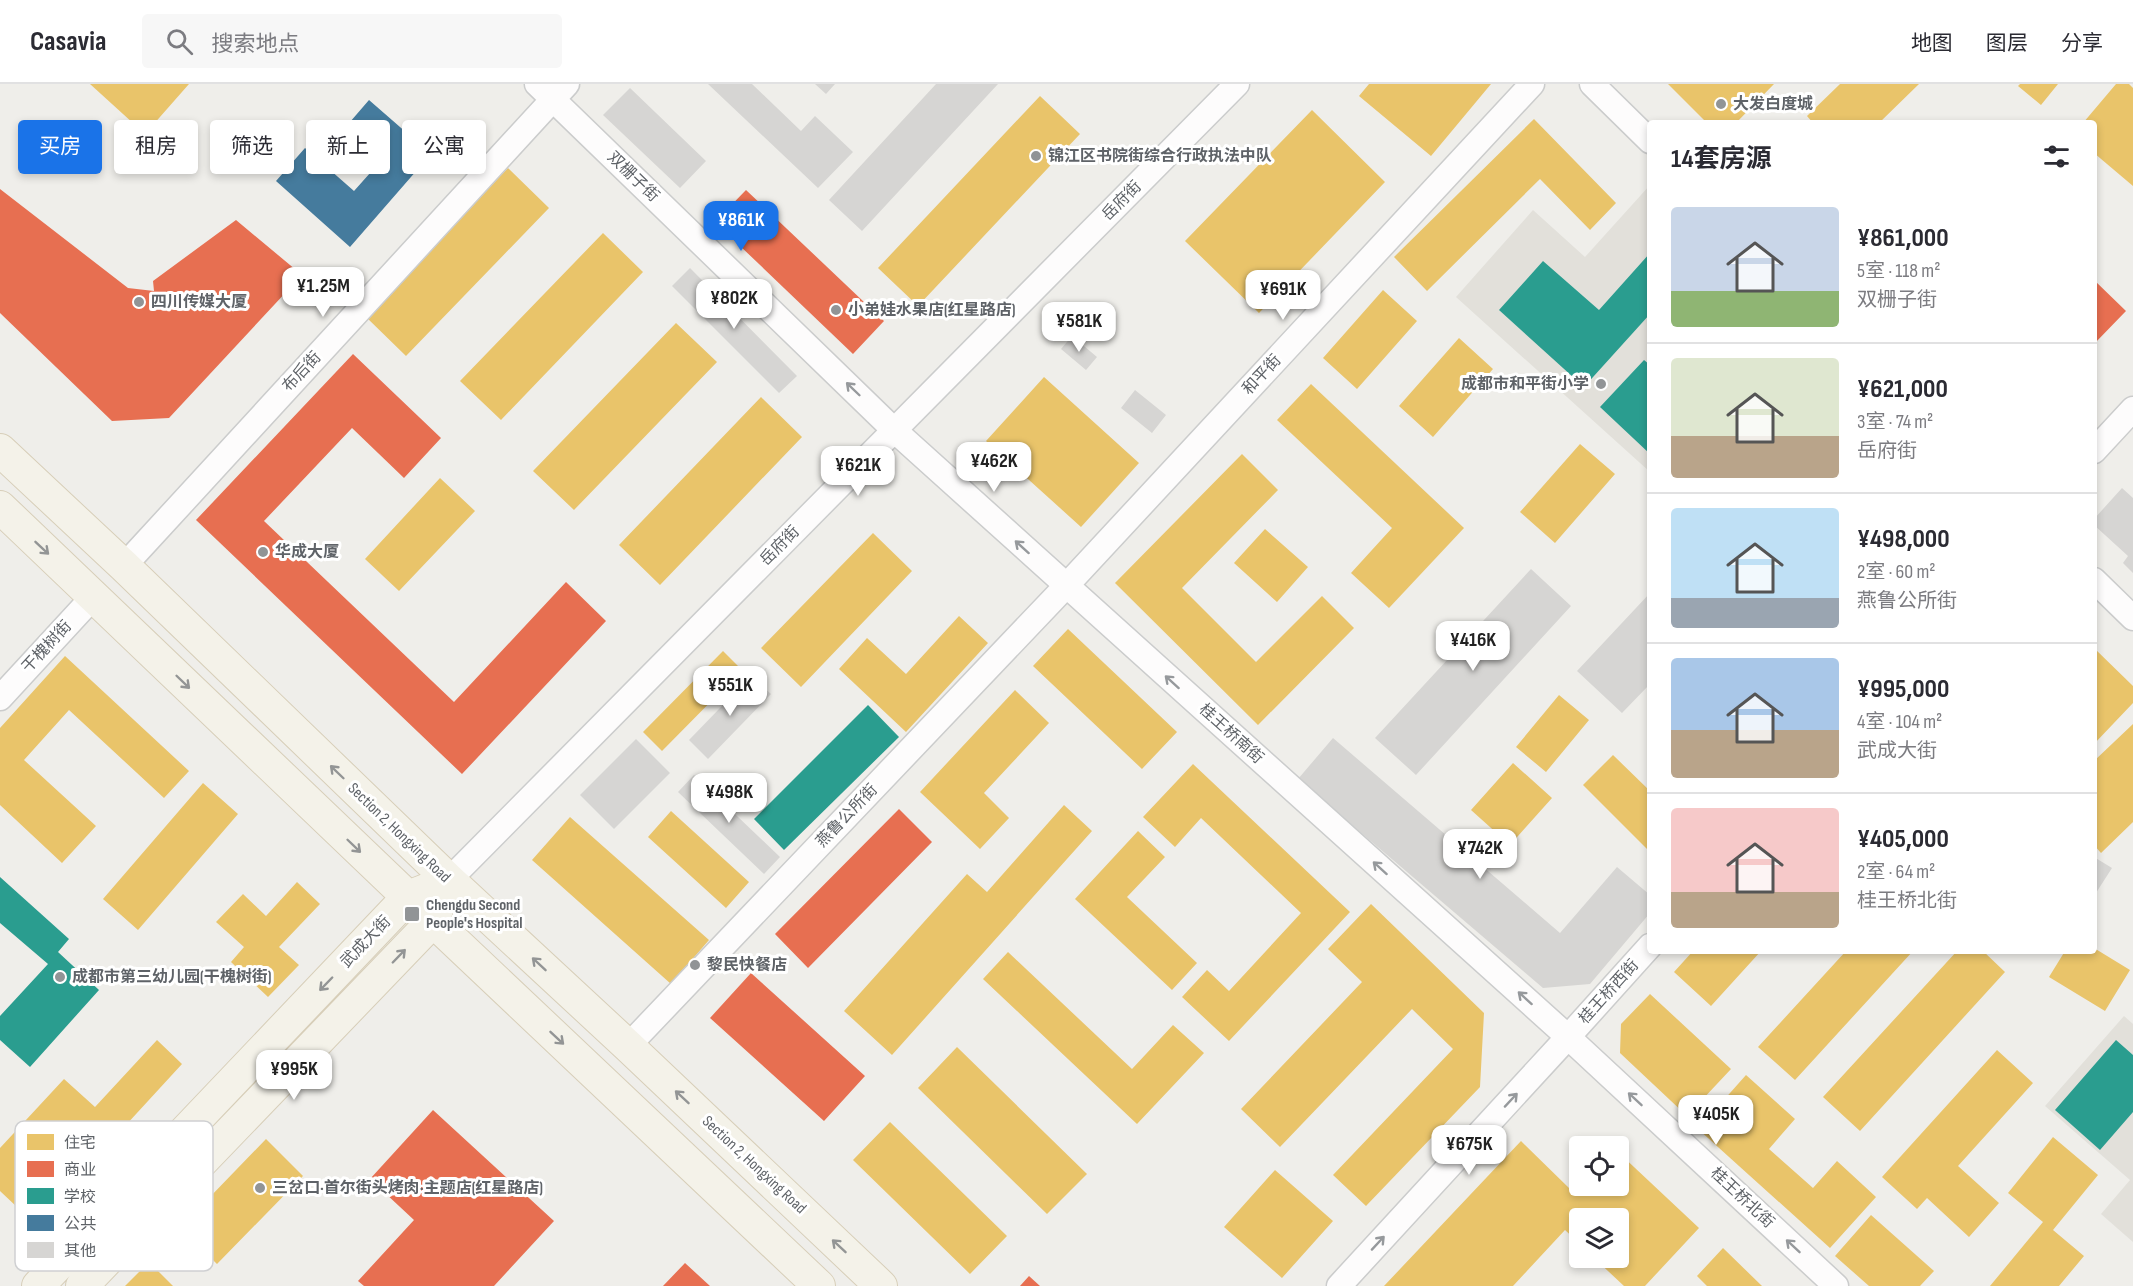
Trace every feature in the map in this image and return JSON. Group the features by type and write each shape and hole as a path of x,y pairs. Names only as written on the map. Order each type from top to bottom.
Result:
{"main road":[{"name":"Section 2, Hongxing Road","path":"0,450 124,566 449,880 881,1286"},
{"path":"0,507 432,921 819,1286"},
{"name":"武成大街","path":"195,1121 408,897 449,880"},
{"name":"武成大街","path":"213,1149 432,921 449,880"},
{"name":"武成大街","path":"38,1286 52,1271"},
{"name":"武成大街","path":"82,1286 96,1271"}],"street":[{"name":"岳府街","path":"449,880 1237,84"},
{"name":"和平街","path":"1066,586 1532,84"},
{"path":"1592,84 1647,138"},
{"name":"双栅子街","path":"552,89 894,430"},
{"name":"布后街","path":"124,566 552,89"},
{"path":"2097,448 2133,409"},
{"name":"桂王桥南街","path":"894,430 1568,1037"},
{"path":"2097,583 2133,618"},
{"name":"燕鲁公所街","path":"628,1046 1066,586"},
{"name":"干槐树街","path":"0,698 94,596"},
{"name":"桂王桥西街","path":"1338,1286 1647,949"},
{"name":"桂王桥北街","path":"1568,1037 1836,1286"}],"shaded area":[{"name":"成都市和平街小学","path":"1647,188 1647,469 1456,297 1533,210 1585,257"},
{"path":"2124,1016 2133,1024 2133,1242 2101,1214 2130,1180 2045,1106"}],"building: 住宅":[{"path":"90,84 189,84 157,120 130,120"},
{"path":"1369,84 1491,84 1431,156 1359,96"},
{"name":"大发白度城","path":"1668,84 1774,84 1739,120 1704,120"},
{"path":"1840,84 1919,84 1882,120 1810,120 1807,116"},
{"path":"2020,84 2058,84 2041,105 2018,86"},
{"path":"2116,84 2129,84 2133,88 2133,186 2097,156 2097,120 2086,120"},
{"path":"1040,96 1080,134 918,306 878,268"},
{"path":"1312,110 1385,182 1259,313 1185,241"},
{"path":"1534,119 1616,203 1590,230 1540,179 1427,291 1394,257"},
{"path":"508,168 549,208 406,356 365,316"},
{"path":"603,233 643,272 501,420 460,381"},
{"path":"1383,290 1417,321 1357,389 1323,358"},
{"path":"676,323 717,362 574,510 533,471"},
{"path":"1459,338 1493,369 1433,437 1399,406"},
{"path":"1044,377 1139,463 1081,527 986,441"},
{"path":"1311,384 1464,528 1389,608 1351,573 1392,528 1277,420"},
{"path":"761,397 802,437 660,585 619,545"},
{"path":"1580,444 1615,474 1555,543 1520,512"},
{"path":"1242,454 1278,490 1182,588 1256,662 1322,596 1354,628 1258,725 1115,583"},
{"path":"440,478 475,511 399,591 365,559"},
{"path":"1265,529 1308,567 1277,602 1234,563"},
{"path":"873,533 912,571 801,687 761,648"},
{"path":"959,616 988,643 906,732 839,669 867,638 906,674"},
{"path":"1068,629 1177,732 1142,769 1033,666"},
{"path":"723,651 742,670 662,751 643,732"},
{"path":"2097,651 2133,686 2133,703 2097,741"},
{"path":"65,656 189,771 164,798 69,710 24,760 96,826 62,863 0,805 0,728"},
{"path":"1015,690 1049,723 984,793 1009,818 980,849 920,792"},
{"path":"1559,695 1589,720 1546,772 1516,747"},
{"path":"2133,724 2133,822 2101,853 2097,848 2097,758"},
{"path":"1613,755 1647,788 1647,849 1583,785"},
{"path":"1513,763 1552,798 1510,845 1471,810"},
{"path":"1193,764 1350,912 1229,1041 1182,997 1207,970 1229,991 1301,913 1201,818 1175,847 1143,817"},
{"path":"203,783 238,814 138,930 103,899"},
{"path":"1064,805 1092,831 892,1055 844,1011 967,874 987,892"},
{"path":"671,811 749,882 726,908 648,837"},
{"path":"570,817 709,940 671,984 532,860"},
{"path":"1138,831 1165,857 1127,897 1197,963 1172,990 1075,899"},
{"path":"297,882 320,904 279,947 299,965 268,997 231,962 244,947 216,922 243,894 266,916"},
{"path":"1371,904 1484,1013 1480,1087 1366,1206 1333,1175 1453,1049 1412,1009 1280,1147 1241,1109 1362,982 1328,949"},
{"path":"2097,950 2130,970 2105,1011 2049,977 2063,954 2097,954"},
{"path":"1008,952 1132,1069 1173,1025 1204,1053 1137,1124 983,979"},
{"path":"1690,954 1758,954 1711,1006 1674,972"},
{"path":"1843,954 1910,954 1795,1080 1758,1047"},
{"path":"1954,954 1986,954 2005,972 1860,1131 1823,1097"},
{"path":"1650,994 1731,1069 1687,1116 1620,1053 1621,1024"},
{"path":"157,1040 182,1064 130,1121 25,1121 64,1079 95,1107"},
{"path":"957,1047 1087,1174 1047,1214 918,1088"},
{"path":"1997,1050 2033,1083 1958,1166 1999,1203 1969,1237 1927,1198 1917,1209 1882,1177"},
{"path":"1746,1075 1795,1119 1769,1149 1813,1188 1837,1161 1876,1197 1830,1248 1698,1129"},
{"path":"890,1122 1007,1236 970,1274 853,1160"},
{"path":"15,1132 15,1205 0,1191 0,1148"},
{"path":"2053,1137 2098,1175 2053,1230 2084,1256 2059,1286 1990,1286 2043,1222 2008,1193"},
{"path":"266,1139 303,1176 217,1264 213,1260 213,1194"},
{"path":"1521,1141 1569,1188 1569,1196 1629,1196 1629,1162 1699,1228 1645,1286 1624,1286 1605,1268 1629,1268 1629,1208 1569,1208 1569,1234 1565,1230 1513,1286 1384,1286"},
{"path":"1275,1170 1333,1221 1282,1278 1224,1227"},
{"path":"1871,1215 1934,1271 1920,1286 1869,1286 1835,1256"},
{"path":"1723,1248 1762,1286 1707,1286 1697,1276"},
{"path":"140,1271 158,1271 173,1286 125,1286"}],"building: 商业":[{"name":"四川传媒大厦","path":"0,189 128,288 154,291 153,281 236,220 302,275 169,418 112,421 0,313"},
{"path":"746,190 884,321 853,354 715,222"},
{"path":"2097,283 2126,311 2097,341"},
{"name":"华成大厦","path":"353,354 441,438 404,478 352,428 264,521 454,702 566,582 606,621 462,774 196,520"},
{"path":"899,809 932,842 808,968 775,934"},
{"path":"751,973 865,1076 824,1121 710,1018"},
{"path":"433,1110 554,1221 494,1286 364,1286 358,1281 414,1220 370,1179"},
{"path":"685,1263 710,1286 663,1286"},
{"path":"1029,1276 1040,1286 1020,1286"}],"building: 学校":[{"path":"1647,256 1647,317 1584,387 1499,310 1543,261 1599,310"},
{"path":"1644,360 1647,362 1647,451 1600,407"},
{"path":"868,705 899,737 784,850 754,819"},
{"name":"成都市第三幼儿园(干槐树街)","path":"0,877 69,939 58,952 99,990 30,1067 0,1040 0,1016 48,964 0,923"},
{"path":"2116,1040 2133,1055 2133,1112 2100,1150 2055,1110"}],"building: 公共":[{"path":"369,100 402,129 402,174 414,174 350,247 276,181 282,174 294,174 294,161 305,148 306,174 335,174 354,191 369,174 390,174 390,120 352,120"}],"building: 其他":[{"path":"708,84 752,84 801,131 815,116 853,152 818,188"},
{"path":"815,84 835,84 826,94"},
{"path":"936,84 998,84 862,231 829,200"},
{"path":"630,88 706,161 680,188 603,115"},
{"path":"690,268 797,376 779,393 672,286"},
{"path":"1072,336 1097,357 1086,370 1061,349"},
{"path":"1135,390 1166,415 1152,433 1121,408"},
{"path":"2122,488 2133,498 2133,573 2123,563 2128,556 2097,528 2097,516"},
{"path":"1531,569 1571,606 1416,775 1375,738"},
{"path":"1647,596 1647,687 1622,713 1577,671"},
{"path":"751,676 771,694 708,759 689,740"},
{"path":"1333,738 1560,933 1617,867 1647,892 1647,917 1590,984 1543,988 1298,779"},
{"path":"636,739 670,773 614,829 580,795"},
{"path":"694,775 780,857 764,874 678,792"},
{"path":"2097,859 2112,868 2097,891"}],"place":[{"name":"大发白度城","path":"1721,104"},
{"name":"锦江区书院街综合行政执法中队","path":"1036,156"},
{"name":"四川传媒大厦","path":"139,302"},
{"name":"小弟娃水果店(红星路店)","path":"836,310"},
{"name":"成都市和平街小学","path":"1601,384"},
{"name":"华成大厦","path":"263,552"},
{"name":"Chengdu Second People's Hospital","path":"412,914"},
{"name":"黎民快餐店","path":"695,965"},
{"name":"成都市第三幼儿园(干槐树街)","path":"60,977"},
{"name":"三岔口·首尔街头烤肉·主题店(红星路店)","path":"260,1188"}]}
